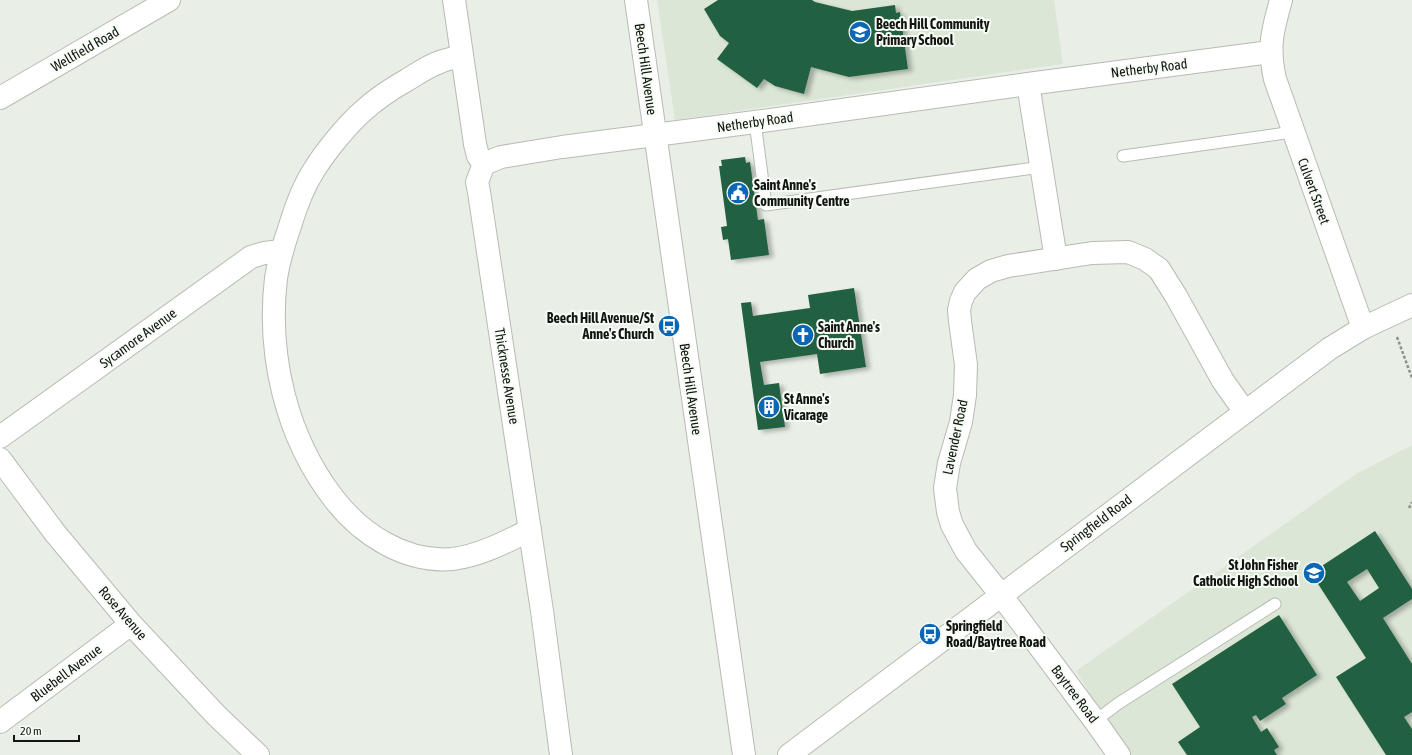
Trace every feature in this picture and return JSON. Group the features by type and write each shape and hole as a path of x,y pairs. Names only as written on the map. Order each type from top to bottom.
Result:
{"street":[{"name":"Wellfield Road","path":"0,98 169,0"},
{"path":"454,0 475,144 478,156 484,164"},
{"name":"Beech Hill Avenue","path":"636,0 744,755"},
{"name":"Culvert Street","path":"1281,0 1272,32 1270,52 1275,79 1363,328"},
{"name":"Netherby Road","path":"484,164 501,157 562,147 655,136 1270,52"},
{"path":"462,56 440,62 389,91 362,112 335,141 313,170 298,200 282,250 276,277 274,308 276,350 280,382 289,416 304,451 322,485 344,513 364,530 387,544 410,554 432,558 452,559 473,555 530,530"},
{"path":"1028,84 1056,259"},
{"name":"Thicknesse Avenue","path":"484,164 478,177 478,187 542,612 561,755"},
{"name":"Sycamore Avenue","path":"0,437 251,257 264,252 282,250"},
{"name":"Lavender Road","path":"1001,595 966,551 958,538 952,524 946,500 946,477 961,422 965,395 966,365 959,310 965,292 984,274 1008,266 1092,253 1128,252 1145,259 1159,270 1176,296 1223,381 1245,412"},
{"name":"Springfield Road","path":"789,755 1329,349 1363,328 1412,305"},
{"name":"Rose Avenue","path":"0,459 55,533 131,624 216,715 258,755"},
{"name":"Baytree Road","path":"1001,595 1119,755"},
{"name":"Bluebell Avenue","path":"0,722 131,624"}],"lane":[{"path":"755,122 766,204 1041,167"},
{"path":"1123,156 1293,132"},
{"path":"1095,721 1119,703 1275,604"}],"path":[{"path":"1389,315 1412,378"},
{"path":"1409,508 1412,502"}],"shaded area":[{"name":"Beech Hill Community Primary School","path":"657,0 1054,0 1063,64 675,120"},
{"name":"St John Fisher Catholic High School","path":"1412,445 1412,755 1127,755 1076,671 1356,474"}],"building":[{"path":"718,0 812,0 852,11 895,5 896,13 900,12 908,69 849,77 811,67 804,94 775,86 764,79 757,88 717,59 729,43 720,36 704,9"},
{"name":"Saint Anne's Community Centre","path":"745,157 746,163 750,162 758,220 764,219 769,255 731,260 728,239 723,240 721,227 727,226 719,166 722,166 721,160"},
{"name":"Saint Anne's Church","path":"854,288 866,367 820,374 817,354 760,362 764,385 779,383 785,427 758,430 741,303 751,302 753,316 810,308 808,295"},
{"path":"1375,531 1412,589 1412,599 1383,618 1412,664 1412,712 1404,717 1412,729 1412,755 1386,755 1336,677 1366,658 1311,573","holes":["1367,569 1379,588 1360,601 1347,582"]},
{"path":"1279,615 1317,675 1282,698 1286,704 1260,721 1256,715 1252,717 1261,732 1267,728 1279,747 1274,750 1277,755 1187,755 1178,742 1200,727 1172,684"}],"place":[{"name":"Beech Hill Community Primary School","path":"860,32"},
{"name":"Saint Anne's Community Centre","path":"738,193"},
{"name":"Beech Hill Avenue/St Anne's Church","path":"669,326"},
{"name":"Saint Anne's Church","path":"803,335"},
{"name":"St Anne's Vicarage","path":"769,407"},
{"name":"St John Fisher Catholic High School","path":"1314,573"},
{"name":"Springfield Road/Baytree Road","path":"930,634"}]}
